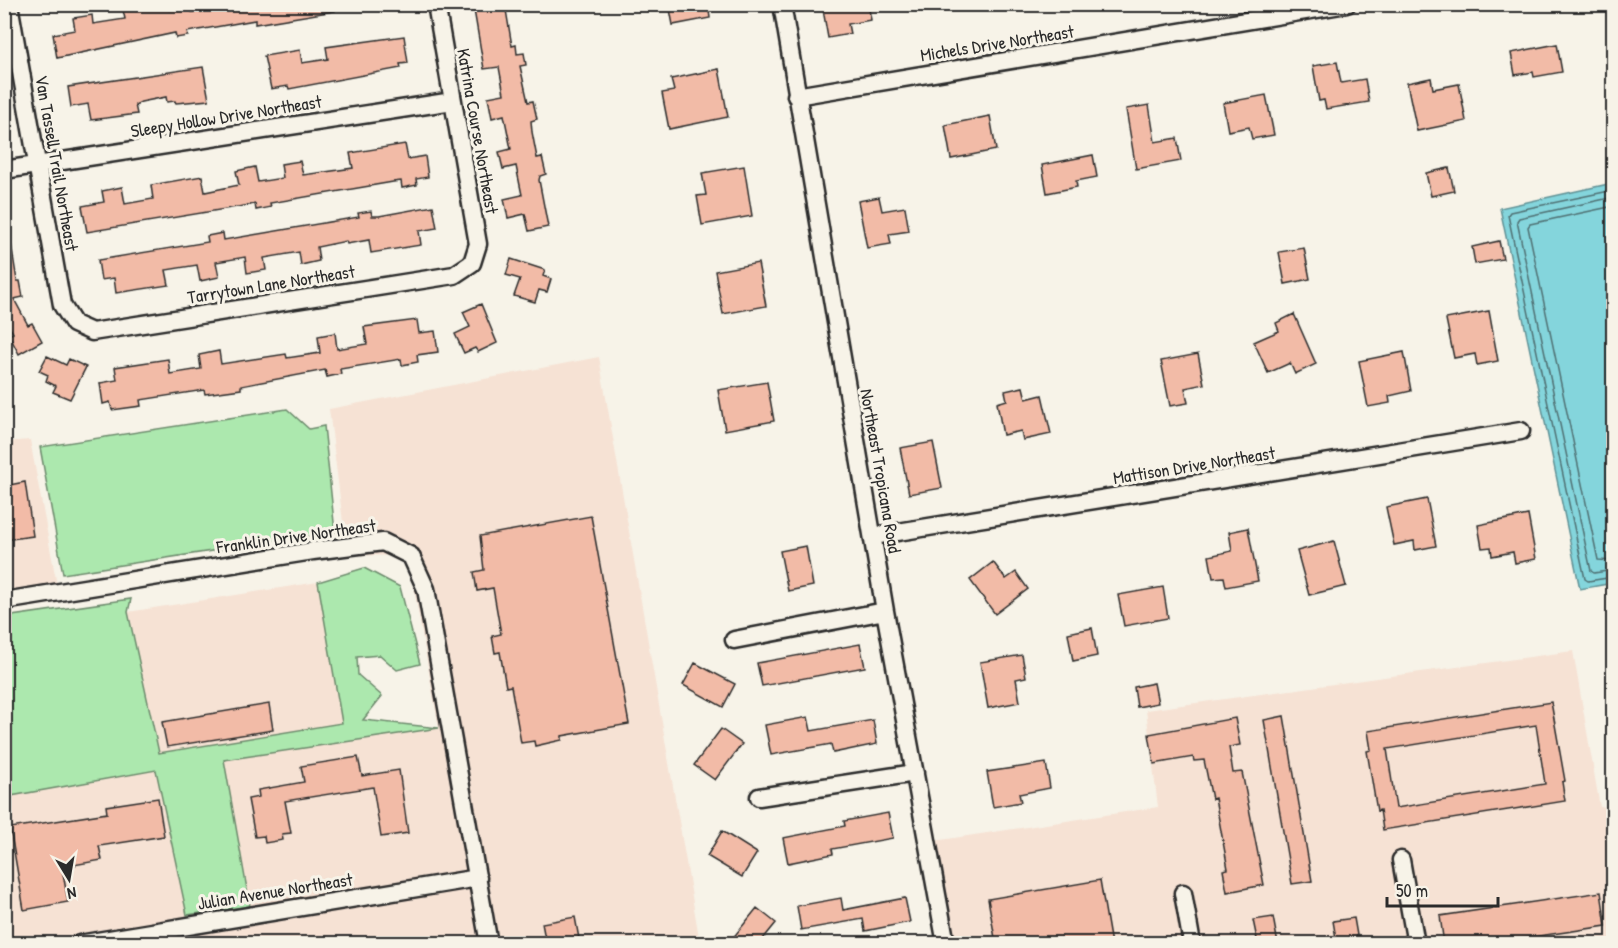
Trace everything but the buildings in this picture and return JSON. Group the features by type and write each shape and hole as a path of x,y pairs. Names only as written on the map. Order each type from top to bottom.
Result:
{"street":[{"name":"Van Tassell Trail Northeast","path":"9,4 62,305 75,324"},
{"name":"Katrina Course Northeast","path":"436,4 478,244 472,263"},
{"name":"Northeast Tropicana Road","path":"782,4 885,611 946,944"},
{"name":"Michels Drive Northeast","path":"796,96 1347,4"},
{"name":"Sleepy Hollow Drive Northeast","path":"4,170 453,100"},
{"name":"Tarrytown Lane Northeast","path":"75,324 92,332 454,275 472,263"},
{"name":"Mattison Drive Northeast","path":"873,536 1521,431"},
{"name":"Franklin Drive Northeast","path":"4,601 313,551 383,542 411,556 426,589 489,944"},
{"path":"734,640 885,611"},
{"path":"759,797 915,773"},
{"path":"1401,860 1416,944"},
{"name":"Julian Avenue Northeast","path":"79,944 478,878"},
{"path":"1183,893 1192,944"}],"shaded area":[{"path":"599,357 700,943 5,944 5,797 156,770 187,915 250,906 224,760 439,728 408,556 347,555 329,409"},
{"path":"30,440 59,596 5,604 4,442"},
{"path":"318,582 343,723 158,754 128,612"},
{"path":"1573,651 1600,807 1613,805 1613,943 936,943 921,843 1158,807 1146,710"}],"green space":[{"path":"287,409 309,429 324,426 335,532 63,574 40,447"},
{"path":"364,568 400,587 420,664 397,670 380,655 357,657 358,675 382,696 363,720 439,728 224,760 250,906 187,915 156,770 5,797 5,617 131,599 128,612 159,753 342,723 318,582"}],"water":[{"path":"1613,183 1613,583 1580,589 1500,208"}]}
